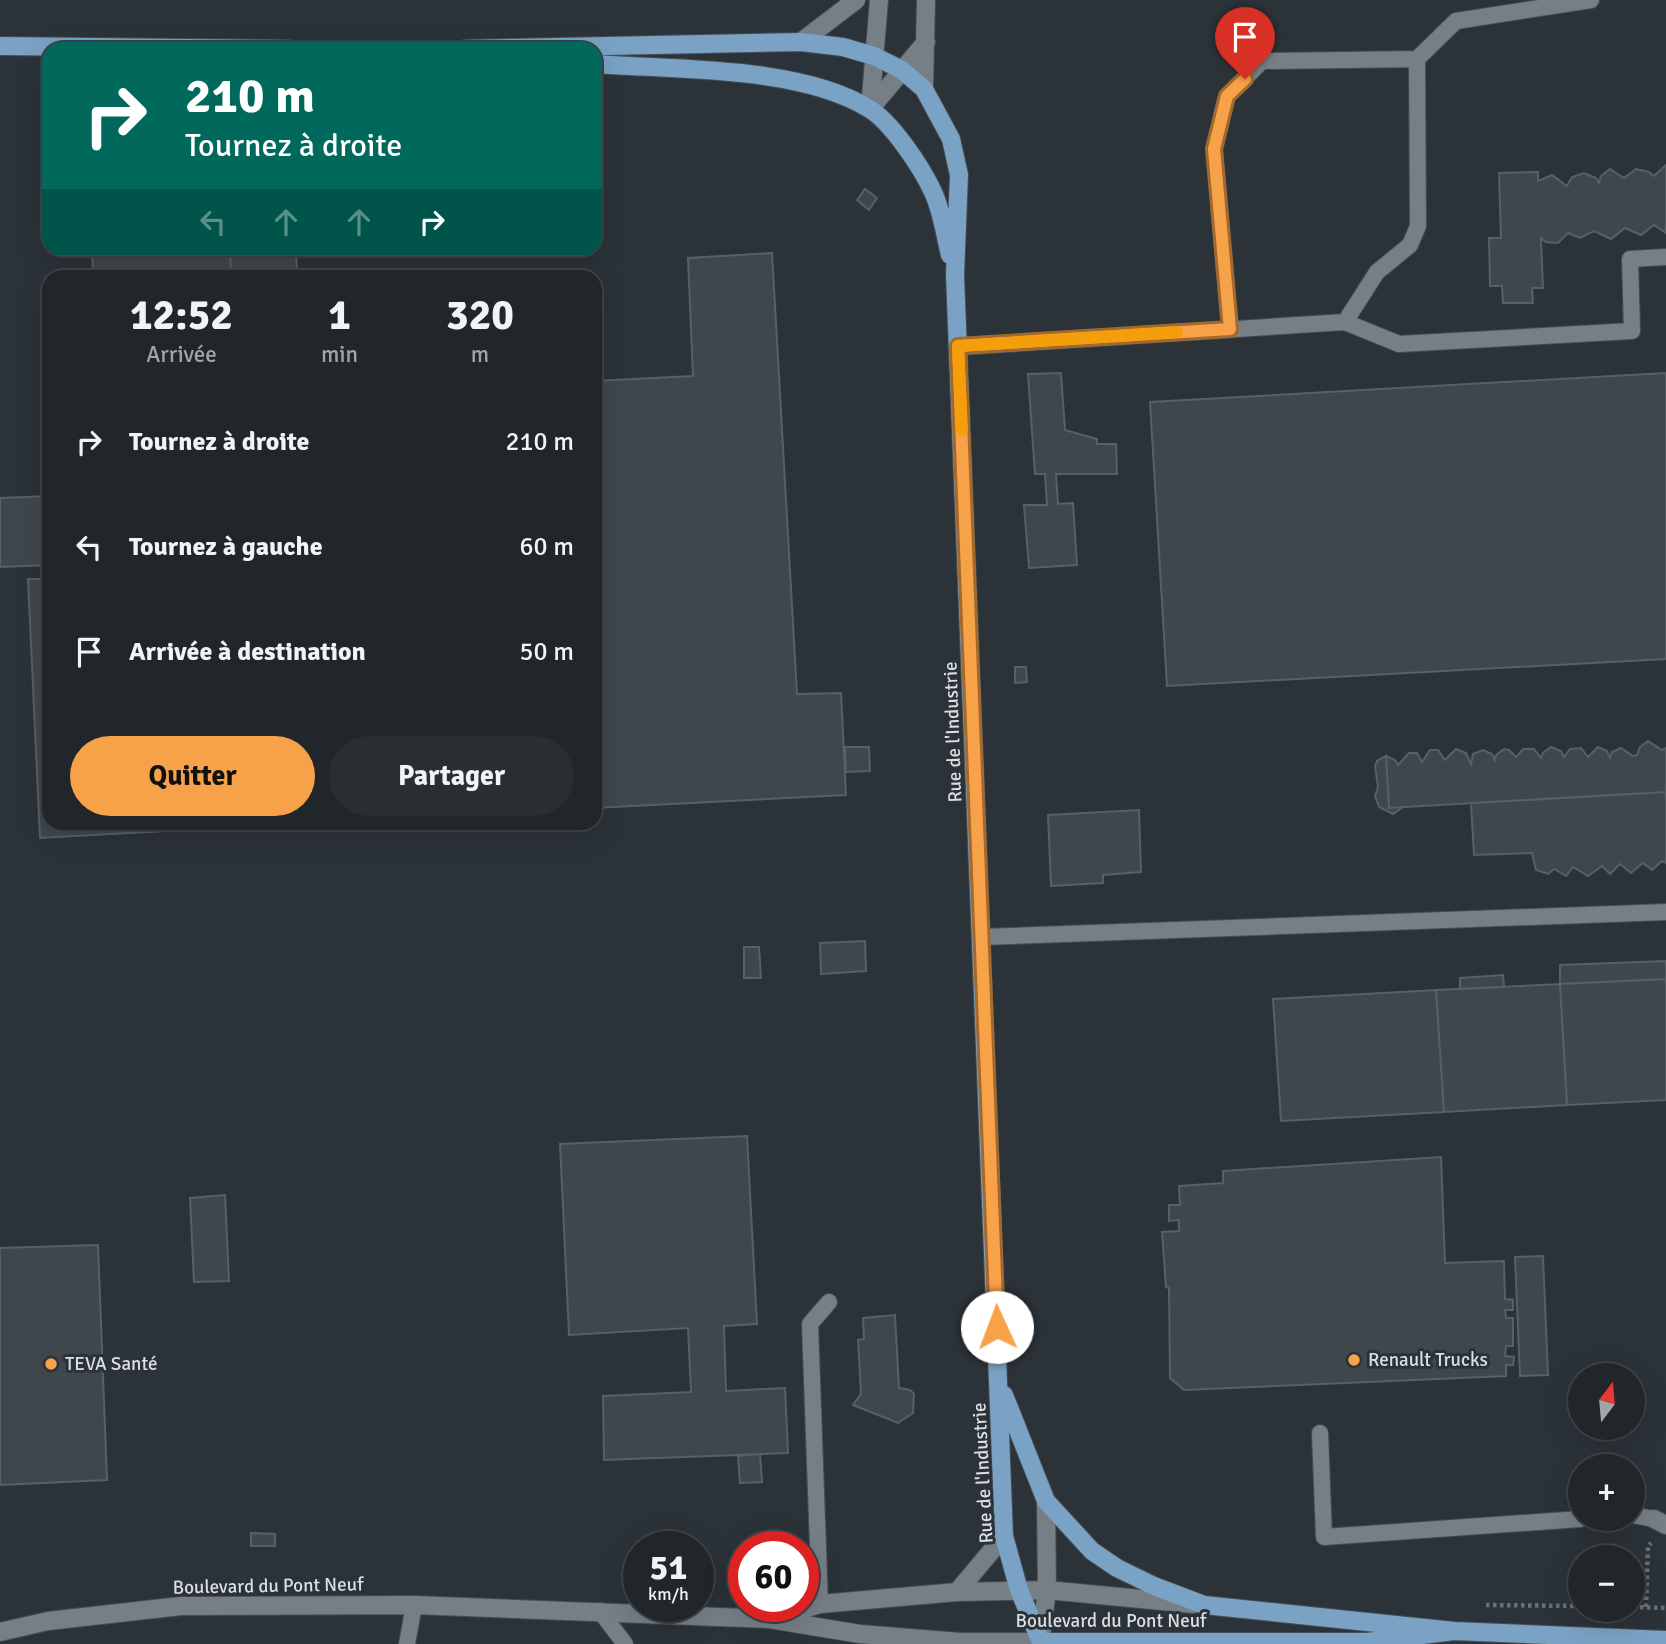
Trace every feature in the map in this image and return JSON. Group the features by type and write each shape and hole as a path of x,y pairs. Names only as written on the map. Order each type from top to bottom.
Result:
{"main road":[{"path":"602,46 801,42 843,47 874,56 902,70 924,89"},
{"path":"0,46 42,46"},
{"path":"602,65 782,78 824,88 870,108 903,145 934,194 955,275"},
{"name":"Rue de l'Industrie","path":"924,89 951,139 959,175 955,275 1004,1536 1019,1590 1040,1643"},
{"name":"Rue de l'Industrie","path":"999,1381 1046,1501"},
{"name":"Boulevard du Pont Neuf","path":"1046,1501 1092,1551 1117,1568 1204,1605 1454,1631 1666,1640"},
{"name":"Boulevard du Pont Neuf","path":"1040,1643 1367,1642 1454,1631"}],"street":[{"path":"801,42 856,0"},
{"path":"870,108 879,0"},
{"path":"924,89 926,0"},
{"path":"870,108 926,42"},
{"path":"1040,1643 1047,1590 1046,1501"},
{"path":"957,1592 1004,1536"},
{"name":"Boulevard du Pont Neuf","path":"820,1604 957,1592 1047,1590 1204,1605"},
{"name":"Boulevard du Pont Neuf","path":"0,1632 48,1621 181,1606 414,1605 728,1617"},
{"name":"Boulevard du Pont Neuf","path":"782,1622 854,1639 1040,1643"}],"lane":[{"path":"1230,329 1214,149 1227,96 1262,61 1417,59 1456,21 1591,0"},
{"path":"1345,322 1377,272 1410,245 1418,226 1417,59"},
{"path":"958,346 1345,322 1399,344 1632,331 1630,259 1666,257"},
{"path":"982,937 1666,912"},
{"path":"820,1604 810,1324 829,1303"},
{"path":"1320,1433 1324,1537 1568,1520"},
{"path":"407,1644 414,1605"},
{"path":"600,1611 625,1644"}],"path":[{"path":"1648,1546 1649,1608"},
{"path":"1645,1608 1666,1608"}],"building":[{"path":"1666,165 1666,233 1654,225 1641,235 1625,228 1611,239 1594,231 1580,238 1568,233 1558,243 1546,242 1541,238 1543,288 1532,288 1533,303 1503,303 1502,286 1490,286 1489,238 1501,238 1499,173 1538,172 1538,181 1552,175 1567,186 1572,177 1584,173 1596,178 1599,183 1601,176 1610,169 1624,178 1636,169 1654,176"},
{"path":"865,189 877,198 869,210 857,200"},
{"path":"772,253 797,694 841,693 846,795 602,808 602,381 693,376 688,258"},
{"path":"92,256 230,256 231,270 93,270"},
{"path":"230,256 296,256 297,270 231,270"},
{"path":"1061,373 1065,430 1097,439 1097,444 1116,444 1117,474 1056,474 1058,504 1073,503 1077,565 1029,568 1024,505 1047,505 1045,474 1035,474 1028,374"},
{"path":"1666,373 1666,659 1167,686 1150,402"},
{"path":"42,496 42,565 0,567 0,498"},
{"path":"28,579 42,579 42,830 184,830 40,838"},
{"path":"1015,667 1026,667 1027,682 1015,683"},
{"path":"1648,741 1662,750 1666,748 1666,792 1389,808 1386,756 1395,760 1398,765 1409,753 1417,753 1422,762 1430,750 1438,750 1445,760 1456,749 1466,753 1471,764 1473,754 1483,750 1492,754 1495,760 1496,755 1504,749 1516,757 1523,749 1534,749 1541,758 1551,747 1561,751 1564,757 1570,749 1581,748 1588,757 1598,747 1607,751 1610,758 1612,752 1621,748 1633,756 1637,755 1640,747"},
{"path":"845,747 869,747 870,771 846,772"},
{"path":"1386,756 1389,808 1403,807 1393,814 1379,807 1375,796 1378,787 1375,766 1377,761"},
{"path":"1666,792 1666,863 1662,861 1652,870 1643,863 1631,873 1620,864 1610,874 1602,866 1588,876 1573,867 1566,876 1554,869 1548,874 1536,870 1532,853 1474,855 1471,803"},
{"path":"1139,810 1141,872 1103,875 1103,883 1051,886 1048,815"},
{"path":"865,941 866,971 821,974 820,943"},
{"path":"744,947 759,947 761,978 744,978"},
{"path":"1666,961 1666,979 1560,984 1560,965"},
{"path":"1503,975 1504,987 1460,989 1460,978"},
{"path":"1666,979 1666,1100 1567,1105 1560,984"},
{"path":"1560,984 1567,1105 1444,1112 1436,990"},
{"path":"1436,990 1444,1112 1281,1121 1273,999"},
{"path":"747,1136 757,1324 724,1326 726,1391 785,1388 788,1453 604,1460 603,1396 691,1392 688,1328 569,1335 560,1144"},
{"path":"1441,1157 1445,1263 1504,1261 1505,1299 1513,1300 1513,1310 1505,1310 1506,1318 1513,1318 1513,1346 1506,1346 1505,1356 1514,1357 1513,1365 1506,1365 1506,1376 1184,1390 1170,1378 1169,1288 1166,1287 1162,1232 1179,1231 1179,1220 1169,1221 1169,1205 1180,1205 1179,1186 1223,1183 1223,1171"},
{"path":"225,1195 229,1281 194,1282 190,1198"},
{"name":"TEVA Santé","path":"98,1245 107,1480 0,1485 0,1248"},
{"path":"1543,1256 1548,1375 1520,1376 1515,1257"},
{"path":"895,1315 899,1388 910,1390 914,1394 913,1413 898,1423 853,1405 861,1394 858,1340 864,1339 863,1318"},
{"path":"760,1454 762,1482 740,1483 738,1456"},
{"path":"251,1533 275,1534 275,1546 251,1546"}],"slow traffic":[{"path":"962,430 958,346 1177,332"}],"place":[{"name":"Renault Trucks","path":"1354,1360"},
{"name":"TEVA Santé","path":"51,1364"}],"route":[{"path":"997,1327 958,346 1230,329 1214,149 1227,96 1245,79"}]}
